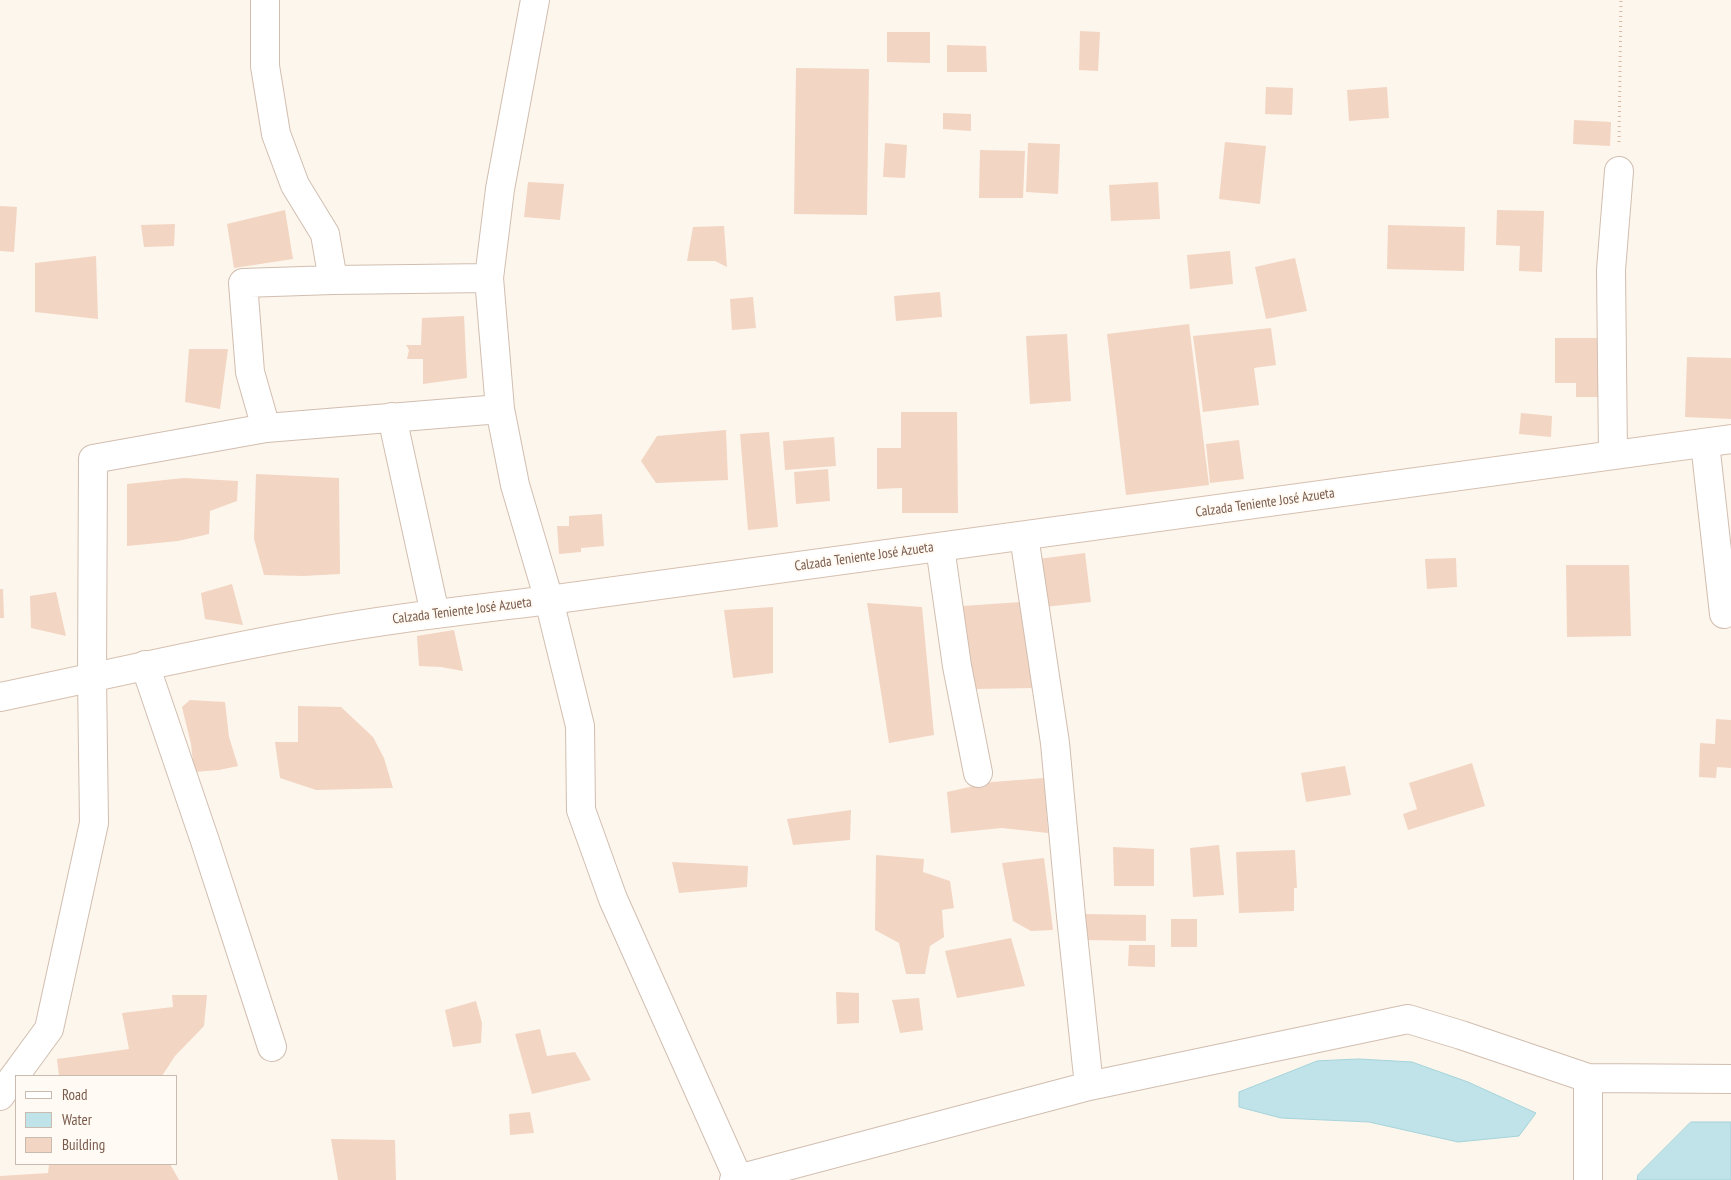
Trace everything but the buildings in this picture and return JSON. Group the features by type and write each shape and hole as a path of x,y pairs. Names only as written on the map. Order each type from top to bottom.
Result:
{"street":[{"path":"265,0 265,66 276,134 294,184 325,234 332,280"},
{"path":"536,0 500,189 489,278 500,409 515,485 550,600 580,726 581,810 613,899 736,1179 1089,1086 1408,1019 1461,1034 1588,1078 1731,1079"},
{"path":"1613,455 1612,270 1619,171"},
{"path":"266,428 250,372 243,283 489,278"},
{"path":"15,1075 49,1029 52,1020 94,823 92,678 93,459 266,428 500,409"},
{"path":"392,417 435,614"},
{"path":"1718,441 1724,614"},
{"name":"Calzada Teniente José Azueta","path":"0,697 144,665 306,633 1718,441"},
{"path":"1024,536 1055,743 1070,916 1089,1086"},
{"path":"940,547 957,666 978,773"},
{"path":"144,665 205,841 272,1047"},
{"path":"0,1096 15,1075"},
{"path":"1588,1078 1588,1180"}],"path":[{"path":"1619,171 1621,0"}],"water":[{"path":"1359,1059 1412,1062 1468,1082 1536,1113 1519,1136 1458,1142 1369,1122 1281,1118 1239,1107 1239,1092 1317,1061"},
{"path":"1691,1122 1731,1122 1731,1180 1637,1180 1638,1175"}]}
